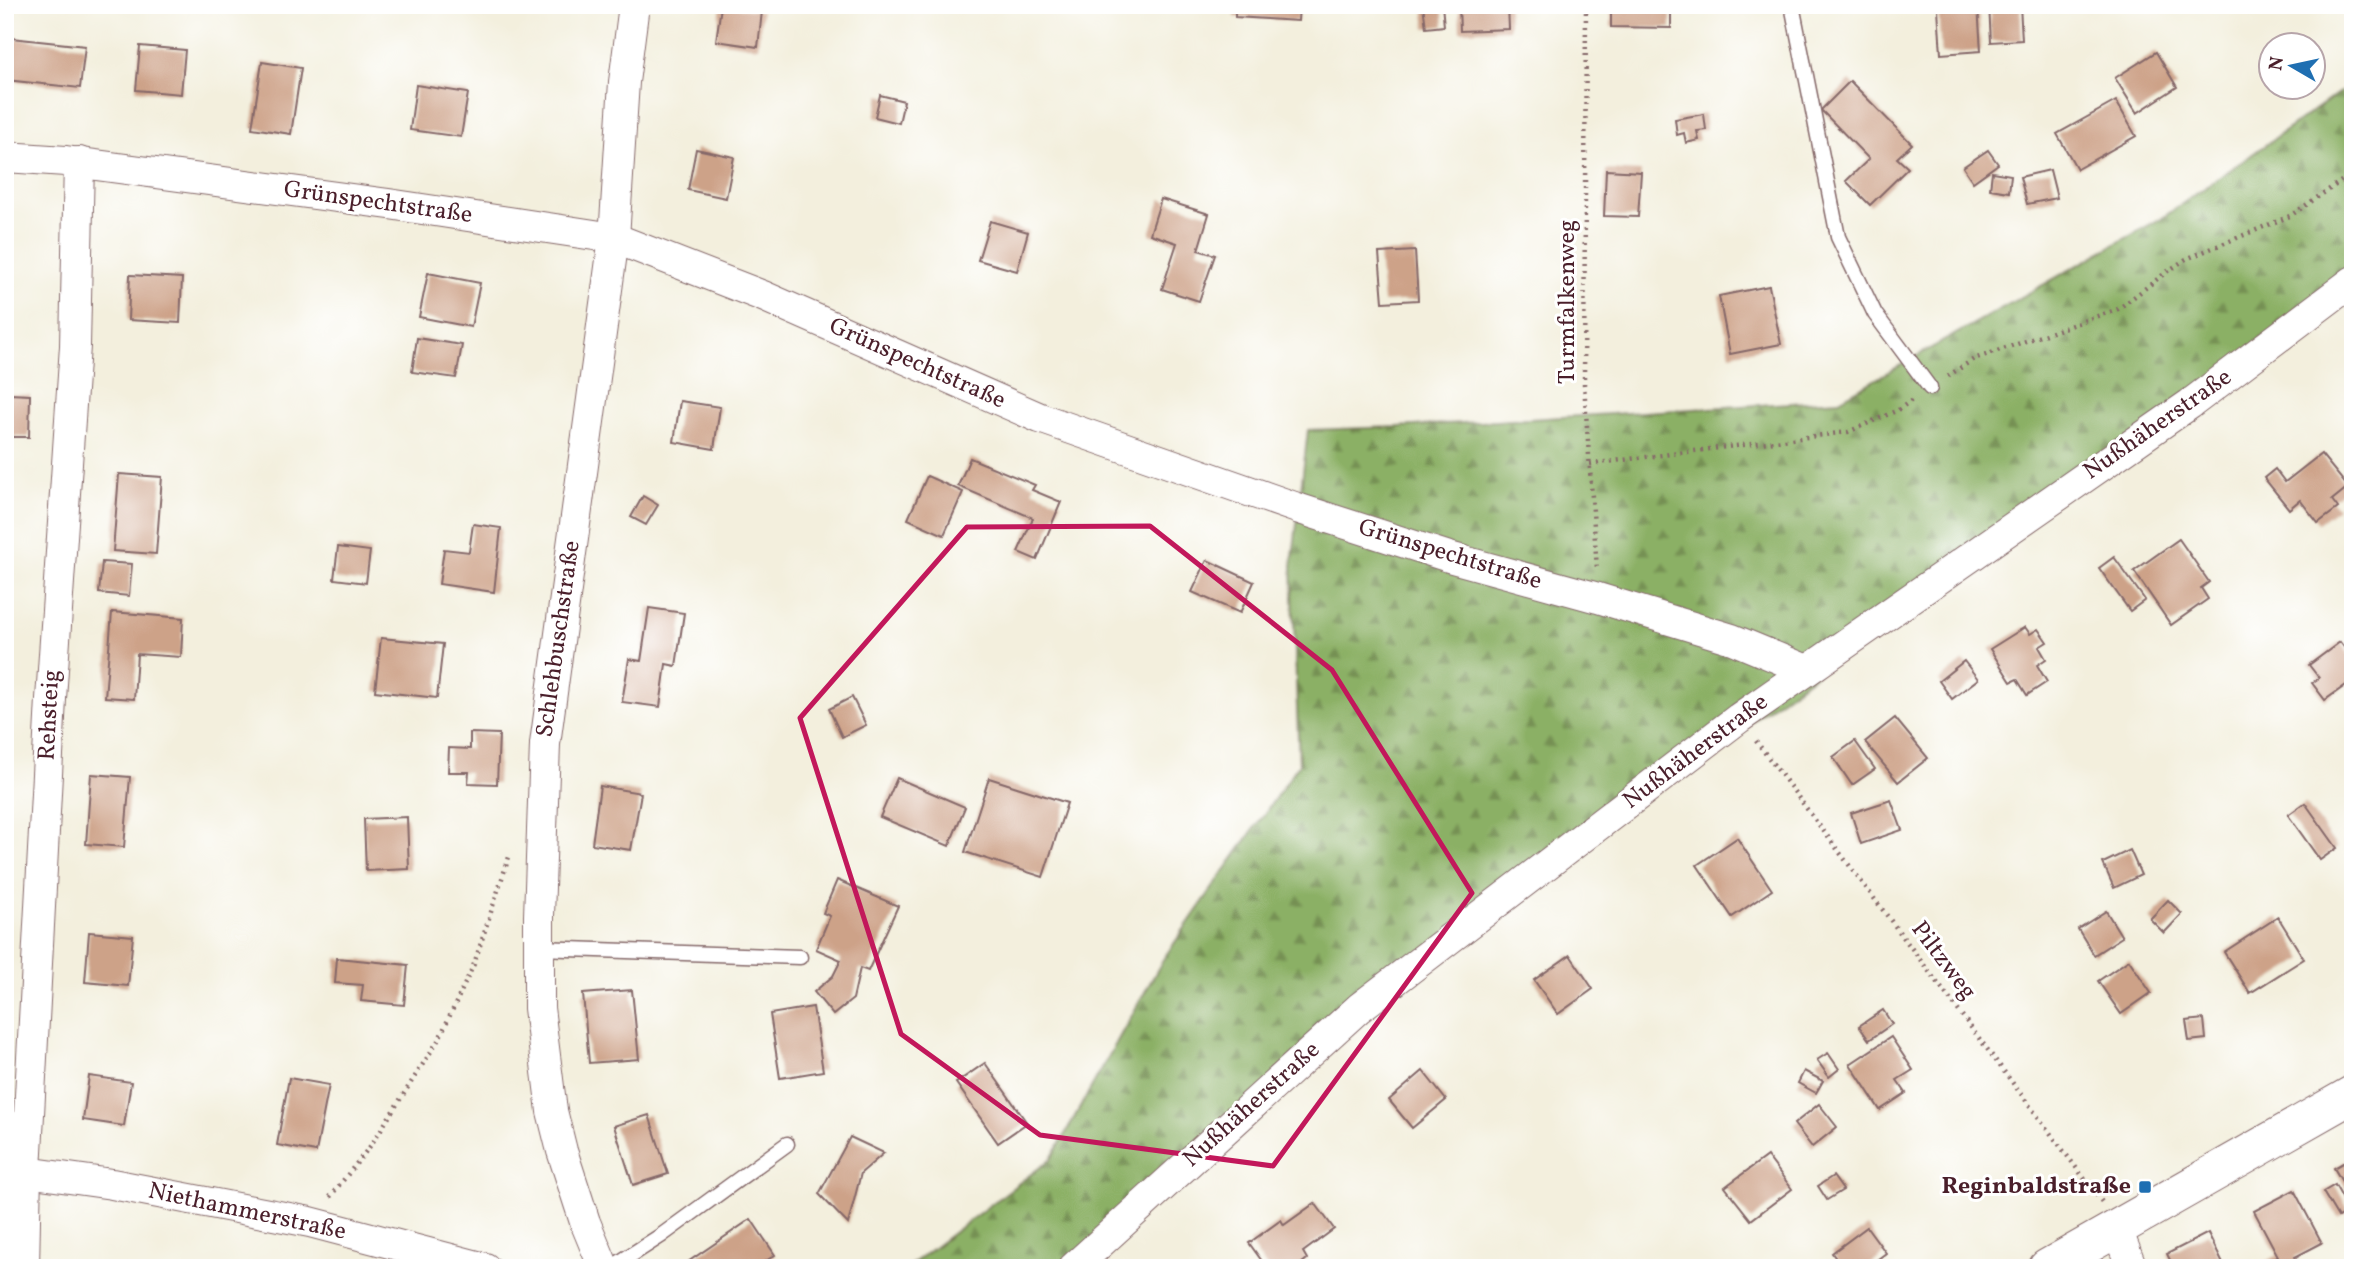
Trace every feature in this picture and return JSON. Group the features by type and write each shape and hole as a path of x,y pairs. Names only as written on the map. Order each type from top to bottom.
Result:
{"street":[{"name":"Schlehbuschstraße","path":"604,1268 585,1222 552,1111 539,1008 539,948 545,744 614,238 624,82 634,5"},
{"name":"Grünspechtstraße","path":"5,157 79,162 614,238 763,296 1040,418 1312,513 1449,557 1732,639 1807,670"},
{"name":"Rehsteig","path":"24,1268 16,1170 75,346 79,162"},
{"name":"Nußhäherstraße","path":"1073,1268 1359,1008 1739,718 2190,404 2353,281"},
{"path":"2047,1268 2353,1094"},
{"name":"Niethammerstraße","path":"16,1170 112,1184 310,1222 485,1268"},
{"path":"2116,1227 2132,1268"}],"lane":[{"path":"1791,5 1838,237 1875,314 1930,388"},
{"path":"539,948 800,957"},
{"path":"611,1268 662,1235 787,1144"}],"path":[{"name":"Turmfalkenweg","path":"1586,5 1584,384 1598,598"},
{"path":"1590,464 1848,432 1898,410 1974,359 2118,309 2186,259 2290,216 2353,173"},
{"name":"Piltzweg","path":"1739,718 2101,1200 2116,1227"},
{"path":"310,1222 372,1145 439,1039 474,964 510,854"}],"highlighted area":[{"path":"1150,526 1332,670 1472,893 1273,1166 1040,1135 901,1034 800,718 967,527"}],"green space":[{"path":"2353,83 2353,281 1359,1008 1073,1268 907,1268 1051,1159 1164,958 1299,764 1292,566 1308,430 1839,400 2165,216"}],"building":[{"path":"1235,5 1299,5 1298,21 1235,17"},
{"path":"1423,5 1442,5 1444,26 1426,28"},
{"path":"1459,5 1508,5 1509,29 1460,31"},
{"path":"1611,5 1671,5 1671,28 1611,27"},
{"path":"1951,5 1978,6 1981,51 1941,54 1938,9 1951,8"},
{"path":"1989,5 2020,5 2022,40 1991,42"},
{"path":"721,6 762,11 758,47 716,41"},
{"path":"11,38 85,46 80,88 6,80"},
{"path":"140,46 185,50 181,94 136,90"},
{"path":"2156,52 2177,87 2137,113 2115,78"},
{"path":"262,62 301,68 291,134 252,128"},
{"path":"1850,81 1912,144 1897,158 1908,168 1870,205 1846,181 1869,159 1821,110"},
{"path":"416,85 468,93 461,137 410,130"},
{"path":"880,95 904,101 899,123 875,117"},
{"path":"2116,101 2136,136 2077,169 2057,134"},
{"path":"1704,114 1706,130 1697,131 1699,140 1686,143 1684,133 1677,135 1675,119"},
{"path":"696,149 734,157 726,198 688,190"},
{"path":"1988,150 1998,164 1973,182 1963,167"},
{"path":"1606,170 1641,172 1638,217 1604,216"},
{"path":"2050,170 2057,198 2027,204 2020,177"},
{"path":"1992,172 2011,175 2009,192 1990,189"},
{"path":"1161,199 1209,214 1198,250 1215,255 1199,301 1162,289 1177,243 1150,234"},
{"path":"990,221 1028,232 1017,271 978,260"},
{"path":"1415,251 1418,300 1383,302 1379,253"},
{"path":"428,273 480,283 471,327 419,317"},
{"path":"130,275 182,278 180,323 128,320"},
{"path":"1769,286 1781,344 1730,354 1719,296"},
{"path":"417,338 462,345 456,378 412,372"},
{"path":"9,394 30,395 29,437 5,437 5,413 9,413"},
{"path":"680,401 720,407 714,449 674,442"},
{"path":"2321,454 2348,487 2332,500 2338,508 2318,523 2300,500 2289,509 2264,478 2275,469 2285,482"},
{"path":"970,458 1035,485 1032,490 1061,502 1037,560 1018,552 1033,518 958,486"},
{"path":"119,474 162,477 156,554 113,551"},
{"path":"927,476 963,492 944,535 908,519"},
{"path":"643,496 658,505 646,525 631,517"},
{"path":"473,524 501,528 494,592 439,584 444,549 469,552"},
{"path":"2179,539 2209,582 2201,588 2208,599 2171,625 2134,571"},
{"path":"338,547 370,551 366,583 334,579"},
{"path":"2114,557 2145,600 2130,611 2099,568"},
{"path":"1207,560 1254,582 1240,613 1192,592"},
{"path":"102,562 132,564 129,596 99,593"},
{"path":"649,608 684,613 676,666 666,664 660,707 622,702 629,659 641,661"},
{"path":"112,612 183,618 181,657 137,654 134,699 105,697"},
{"path":"2025,627 2030,634 2038,629 2047,642 2039,647 2046,659 2037,665 2047,682 2027,695 2017,679 2011,682 1990,649"},
{"path":"381,638 443,644 437,698 375,691"},
{"path":"2340,642 2353,659 2353,680 2325,700 2312,683 2319,678 2309,665"},
{"path":"1964,661 1978,679 1952,699 1939,681"},
{"path":"852,697 866,725 842,737 829,709"},
{"path":"1895,718 1928,758 1898,782 1865,742"},
{"path":"470,733 499,734 497,784 468,783 469,772 448,772 449,748 470,749"},
{"path":"1855,741 1875,769 1852,785 1833,757"},
{"path":"91,774 130,777 124,847 86,844"},
{"path":"897,778 965,807 949,846 880,817"},
{"path":"989,778 1067,803 1043,877 965,852"},
{"path":"600,786 641,793 631,850 592,844"},
{"path":"1891,800 1902,830 1861,844 1851,813"},
{"path":"2305,803 2337,848 2320,860 2288,815"},
{"path":"407,817 409,869 366,871 364,819"},
{"path":"1737,838 1772,890 1732,917 1697,865"},
{"path":"2130,850 2141,875 2114,888 2103,863"},
{"path":"837,880 898,906 868,971 860,968 853,999 833,1015 814,992 833,976 841,960 816,949 830,916 823,913"},
{"path":"2168,900 2182,914 2164,933 2150,919"},
{"path":"2106,911 2122,937 2094,955 2078,929"},
{"path":"2278,917 2304,959 2250,993 2224,952"},
{"path":"89,932 133,936 128,986 85,982"},
{"path":"1570,955 1593,989 1558,1014 1534,980"},
{"path":"337,958 408,965 404,1005 361,1001 363,985 335,983"},
{"path":"2129,960 2151,993 2121,1014 2098,981"},
{"path":"632,990 639,1059 589,1063 583,994"},
{"path":"813,1007 823,1071 780,1078 770,1014"},
{"path":"1883,1010 1892,1024 1869,1040 1859,1026"},
{"path":"2204,1019 2206,1039 2189,1041 2186,1021"},
{"path":"1891,1037 1913,1070 1897,1080 1906,1093 1880,1110 1850,1064"},
{"path":"1828,1053 1839,1069 1829,1077 1817,1060"},
{"path":"985,1063 1027,1123 998,1143 956,1083"},
{"path":"1423,1071 1446,1100 1412,1128 1389,1100"},
{"path":"1804,1071 1823,1081 1816,1093 1798,1083"},
{"path":"89,1076 131,1082 124,1126 83,1120"},
{"path":"289,1078 329,1085 316,1152 277,1145"},
{"path":"1819,1104 1837,1127 1812,1147 1794,1124"},
{"path":"649,1115 668,1174 633,1185 614,1126"},
{"path":"850,1137 884,1153 861,1173 848,1224 819,1194"},
{"path":"1767,1156 1792,1189 1751,1220 1725,1187"},
{"path":"2353,1157 2353,1200 2334,1168"},
{"path":"1833,1176 1843,1190 1827,1200 1818,1186"},
{"path":"2335,1185 2349,1210 2338,1217 2323,1192"},
{"path":"2294,1190 2322,1243 2295,1257 2300,1268 2255,1268 2278,1256 2254,1211"},
{"path":"1315,1203 1334,1229 1303,1252 1307,1259 1296,1268 1267,1268 1249,1243 1281,1220 1284,1225"},
{"path":"751,1219 775,1255 755,1268 679,1268"},
{"path":"1867,1227 1886,1253 1866,1268 1843,1268 1832,1253"},
{"path":"2208,1233 2225,1268 2174,1268 2167,1254"}],"place":[{"name":"Reginbaldstraße","path":"2145,1187"}]}
